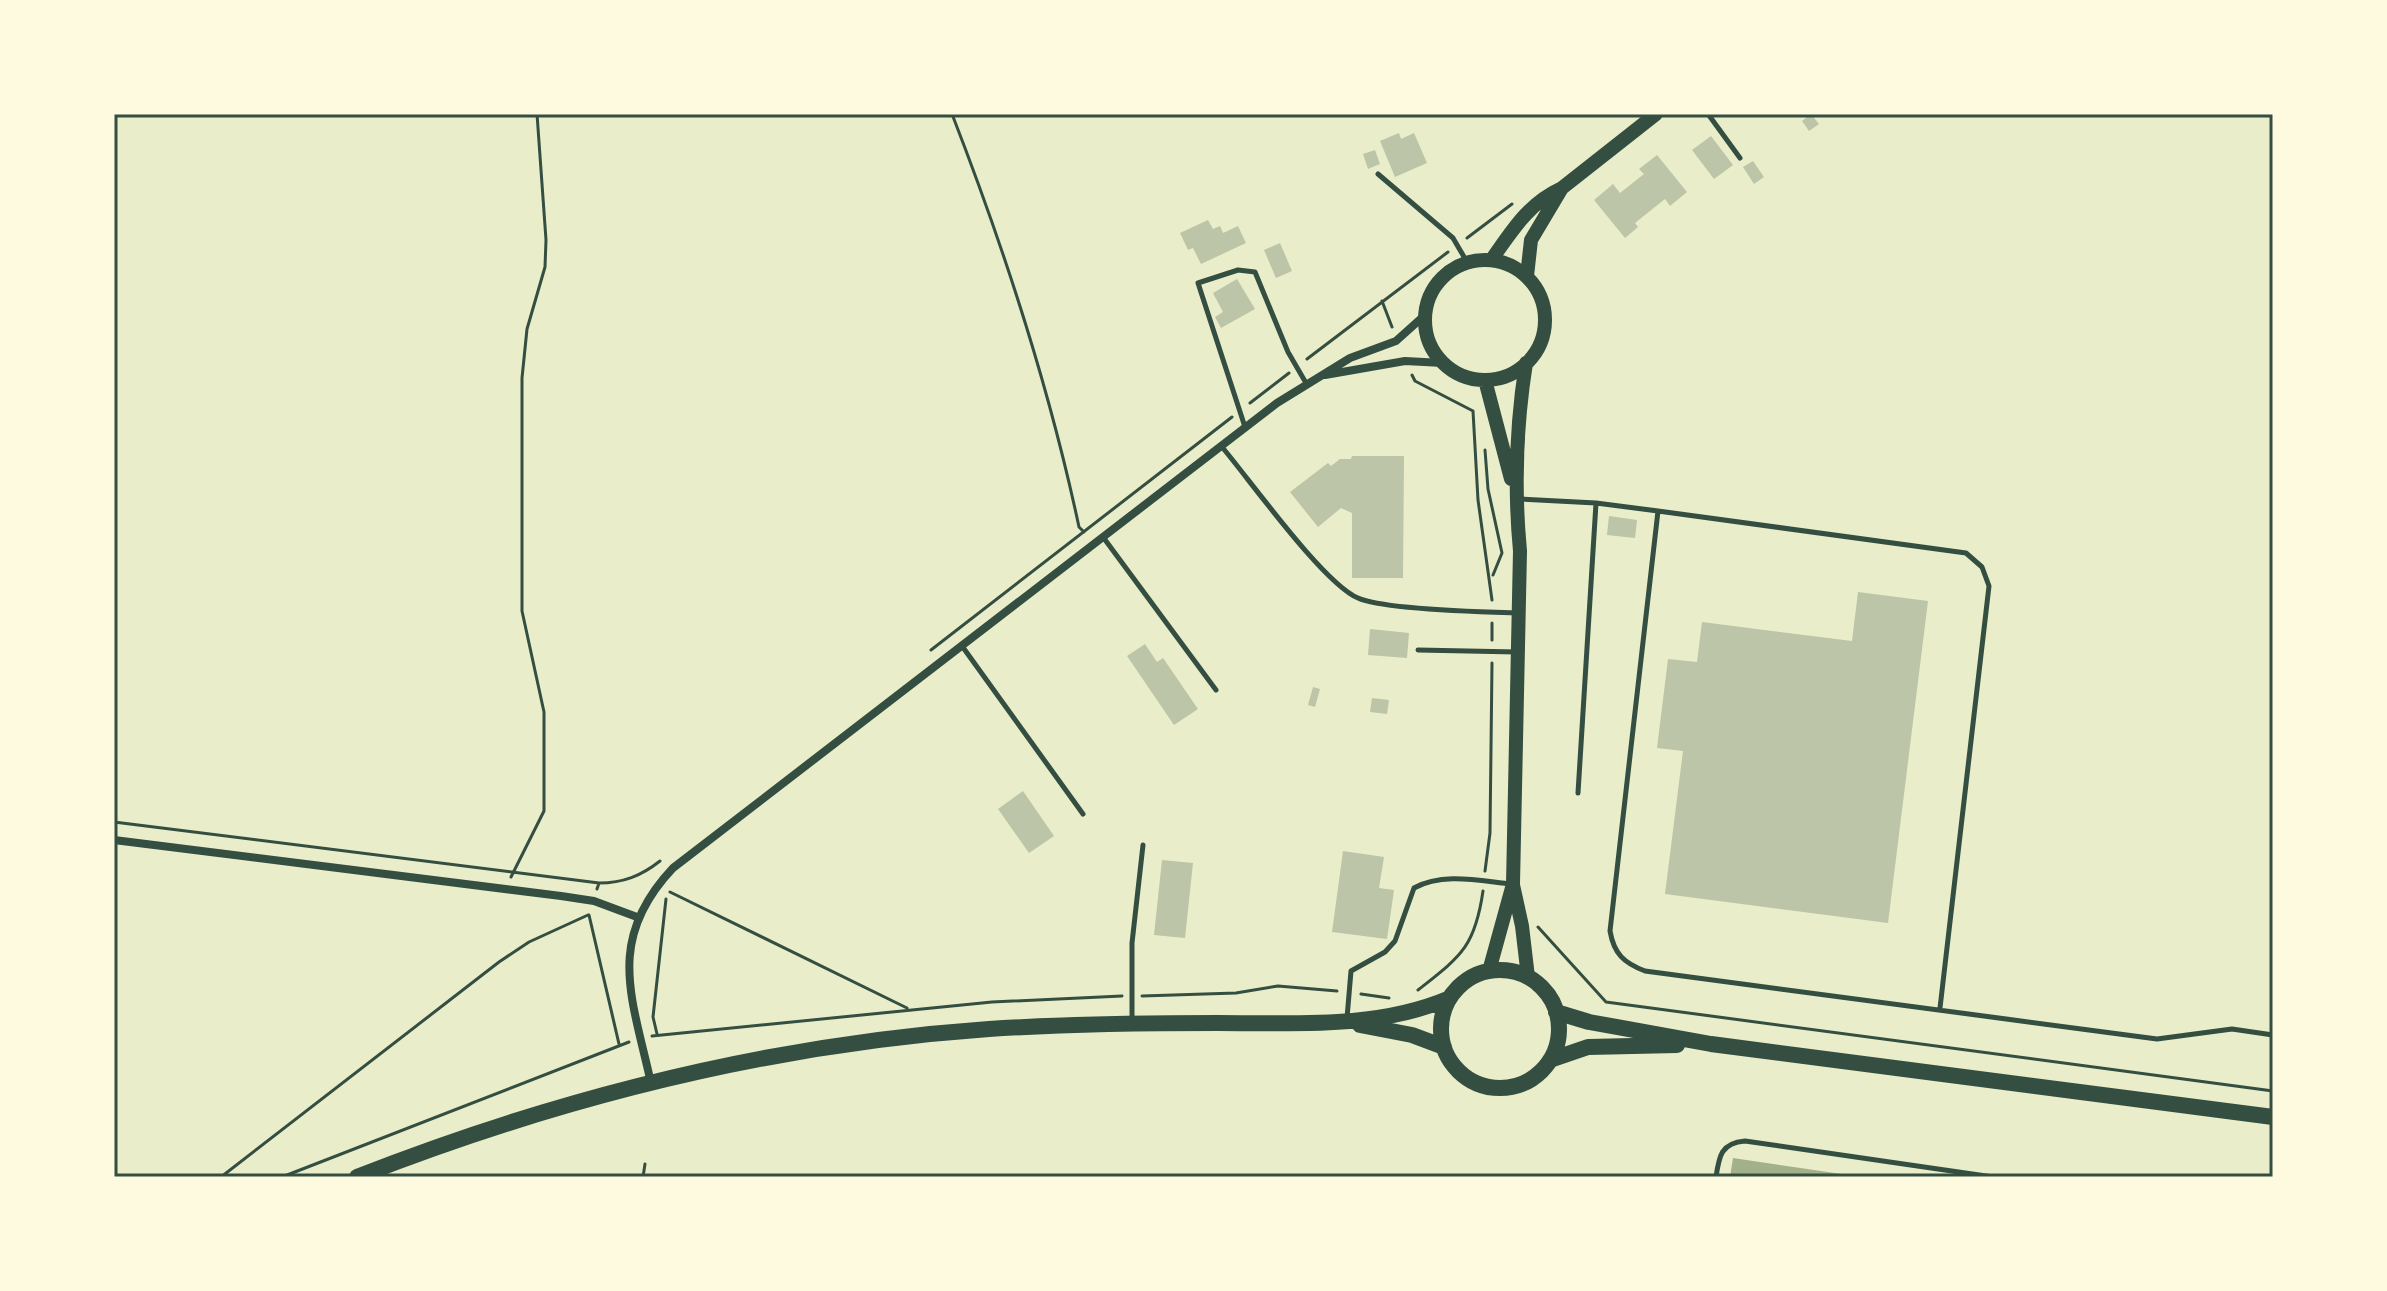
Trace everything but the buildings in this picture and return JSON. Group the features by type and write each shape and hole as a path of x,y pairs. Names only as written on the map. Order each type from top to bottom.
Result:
{"main road":[{"path":"1503,970 1528,977 1545,992 1556,1012 1559,1037 1550,1060 1542,1071 1519,1085 1493,1088 1480,1085 1457,1070 1444,1047 1441,1022 1450,998 1467,980 1489,971 1503,970"},
{"path":"357,1177 512,1122 651,1083 830,1048 910,1037 1132,1023 1347,1023 1416,1012 1450,998"},
{"path":"1556,1012 1589,1022 1711,1044 2273,1117"},
{"path":"1347,1023 1412,1035 1444,1047"},
{"path":"1550,1060 1588,1047 1711,1044"}],"street":[{"path":"1492,259 1523,215 1656,114"},
{"path":"1527,276 1531,240 1562,188"},
{"path":"1492,259 1512,266 1527,276 1538,290 1545,325 1541,343 1526,363 1501,378 1467,378 1443,363 1428,343 1425,315 1431,291 1442,276 1467,262 1492,259"},
{"path":"651,1083 629,983 628,952 637,917 673,868 1245,427 1306,383 1350,358 1396,341 1425,315"},
{"path":"1321,376 1405,361 1443,363"},
{"path":"1526,363 1519,411 1515,499 1520,551 1513,884 1528,977"},
{"path":"1485,380 1515,499"},
{"path":"114,840 594,901 637,917"},
{"path":"1489,971 1513,884"}],"lane":[{"path":"1708,114 1740,158"},
{"path":"1378,174 1457,245 1467,262"},
{"path":"1245,427 1198,283 1238,270 1255,272 1306,383"},
{"path":"1221,446 1332,577 1356,597 1519,613"},
{"path":"1515,499 1596,503 1966,553 1982,567 1989,586 1940,1008"},
{"path":"1578,793 1596,503"},
{"path":"1658,511 1610,931 1612,946 1629,965 1645,971 2157,1039 2232,1029 2273,1035"},
{"path":"1103,537 1216,690"},
{"path":"962,646 1083,814"},
{"path":"1418,650 1518,652"},
{"path":"1132,1023 1132,943 1143,845"},
{"path":"1347,1023 1351,971 1385,952 1395,941 1407,899 1414,888 1427,881 1447,879 1513,884"},
{"path":"1716,1177 1722,1151 1728,1144 1745,1141 1993,1177"}],"path":[{"path":"510,889 515,864 544,811 544,712 522,611 522,378 527,329 545,267 546,240 537,114"},
{"path":"952,114 1061,442 1079,527 1094,544"},
{"path":"920,659 1496,215"},
{"path":"1473,411 1478,500 1492,579 1493,651 1490,833 1478,924"},
{"path":"1485,444 1488,489 1502,553 1492,579"},
{"path":"114,822 599,883 616,883 644,873 669,854"},
{"path":"594,901 599,883"},
{"path":"657,1034 653,1017 666,891 909,1009"},
{"path":"221,1177 499,962 529,942 589,915 620,1045"},
{"path":"1542,928 1606,1002 2273,1091"},
{"path":"643,1177 645,1164"}],"shaded area":[{"path":"1733,1158 1855,1176 1730,1177"}]}
